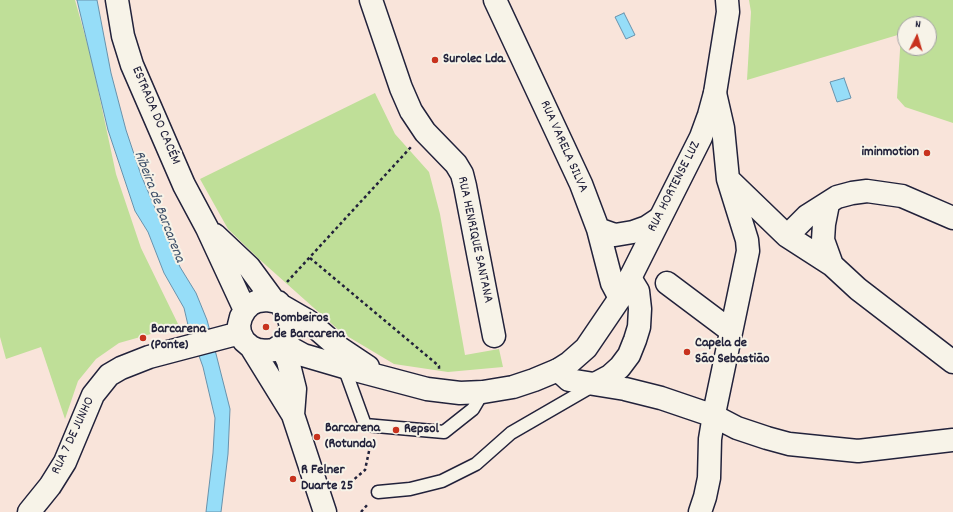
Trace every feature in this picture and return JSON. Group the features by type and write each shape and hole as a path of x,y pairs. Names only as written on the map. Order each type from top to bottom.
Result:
{"street":[{"name":"ESTRADA DO CACÉM","path":"117,0 123,36 132,65 184,186 207,228 245,310"},
{"name":"RUA HENRIQUE SANTANA","path":"371,0 401,88 411,111 425,132 447,153 462,174 494,336"},
{"name":"RUA VARELA SILVA","path":"495,0 581,184 598,229 612,283 620,298"},
{"name":"RUA HORTENSE LUZ","path":"282,345 303,355 388,379 427,389 460,393 483,392 513,387 558,370 569,363 586,348 620,298 700,137 709,115 715,93 728,12 727,0"},
{"path":"700,512 709,478 710,439 714,416 748,251 747,240 728,179 723,128 715,93"},
{"path":"728,179 787,236 832,266 858,289 953,362"},
{"path":"787,236 807,216 837,197 867,191 902,196 953,218"},
{"path":"828,204 824,224 823,240 832,266"},
{"path":"598,229 616,234 633,232 647,227 659,219"},
{"name":"ESTRADA DO CACÉM","path":"207,228 249,267 278,304"},
{"path":"595,384 610,376 620,367 629,355 635,340 639,326 640,309 638,291 630,278"},
{"path":"667,283 731,331"},
{"path":"246,340 258,350 274,350 282,345 287,339 291,325 286,311 278,304 266,300 258,301 251,304 245,310 239,325 246,340 293,415 325,512"},
{"name":"RUA HORTENSE LUZ","path":"278,304 308,321 338,347 388,379"},
{"name":"RUA 7 DE JUNHO","path":"29,512 50,486 65,462 93,395 100,384 109,376 120,368 133,362 185,347 212,340 246,340"},
{"path":"282,345 288,361 295,389 293,415"},
{"path":"295,389 310,372 316,369 340,366"},
{"path":"558,370 569,380 625,389 661,398 714,416 737,428 789,444 842,450 864,450 953,440"}],"lane":[{"path":"340,366 365,425 444,432 473,409 483,392"},
{"path":"378,492 410,488 449,478 476,464 511,433 595,384"}],"path":[{"path":"281,278 286,283 425,132"},
{"path":"310,258 439,366 438,390"},
{"path":"345,487 365,470 375,426"}],"green space":[{"path":"0,0 75,0 91,57 116,174 141,248 179,326 119,343 96,359 78,381 65,419 41,347 6,359 0,337"},
{"path":"749,0 953,0 953,123 905,107 897,98 900,56 937,56 937,16 897,16 897,35 747,80 751,12"},
{"path":"375,93 395,134 429,172 440,214 465,355 499,349 503,367 448,372 394,364 342,333 259,259 228,229 200,179"}],"water":[{"path":"77,0 97,0 111,73 126,130 141,175 180,267 196,293 207,320 230,409 228,454 221,512 206,512 213,453 215,418 203,367 188,325 184,308 164,273 148,232 135,211 108,130"},
{"path":"624,13 635,35 626,39 615,17"},
{"path":"844,78 851,98 837,102 830,82"}],"place":[{"name":"Surolec Lda.","path":"435,60"},
{"name":"iminmotion","path":"927,153"},
{"name":"Bombeiros de Barcarena","path":"266,327"},
{"name":"Barcarena (Ponte)","path":"143,338"},
{"name":"Capela de São Sebastião","path":"687,352"},
{"name":"Repsol","path":"396,430"},
{"name":"Barcarena (Rotunda)","path":"317,437"},
{"name":"R Felner Duarte 25","path":"293,479"}],"water label":[{"name":"Ribeira de Barcarena","path":"158,207"}]}
